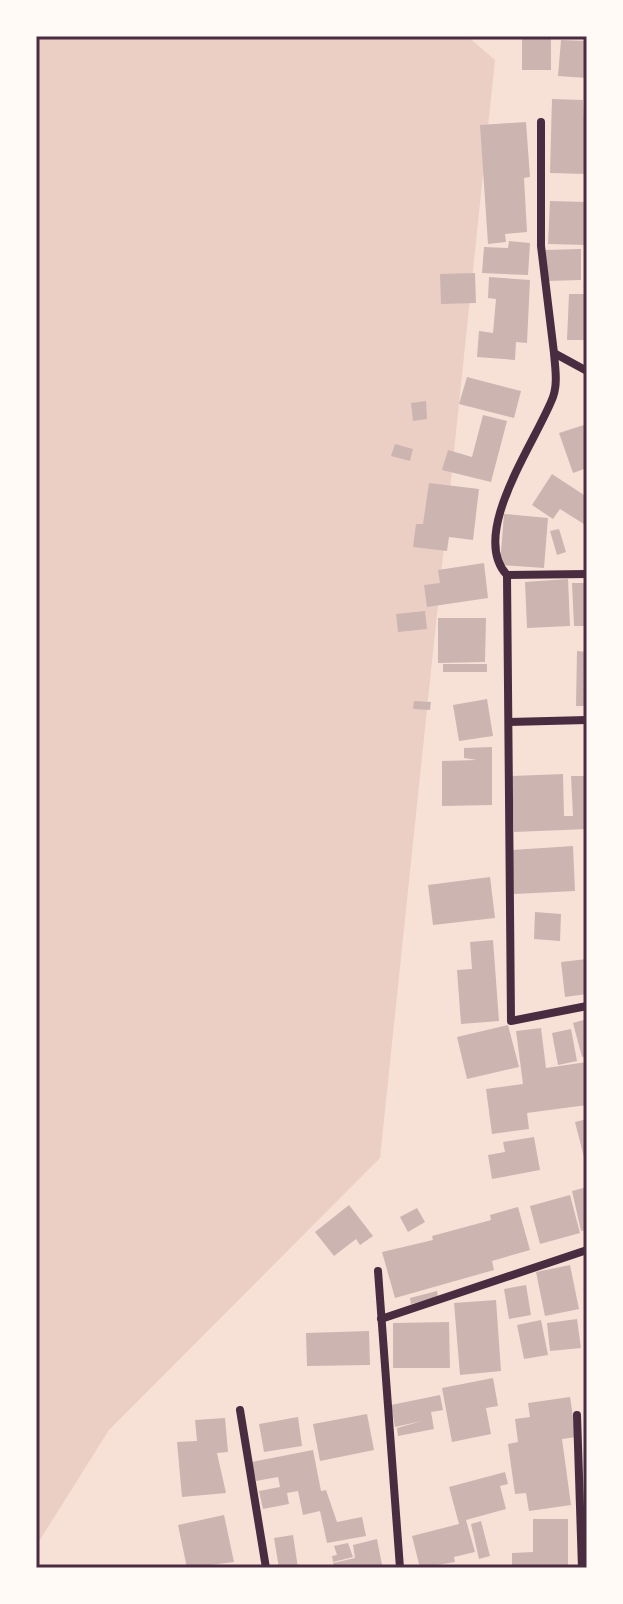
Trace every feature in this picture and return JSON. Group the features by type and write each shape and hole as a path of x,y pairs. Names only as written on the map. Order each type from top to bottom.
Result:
{"street":[{"path":"541,122 541,246 554,353 554,395 508,490 493,544 494,556 507,575 511,1021 587,1006"},
{"path":"554,353 587,371"},
{"path":"507,575 587,574"},
{"path":"509,722 587,720"},
{"path":"381,1319 587,1250"},
{"path":"378,1271 400,1568"},
{"path":"240,1410 266,1568"},
{"path":"577,1415 582,1568"}],"shaded area":[{"path":"36,36 467,36 495,60 380,1158 109,1430 36,1546"}],"building":[{"path":"522,36 551,36 551,70 522,70"},
{"path":"561,40 587,41 587,78 558,76"},
{"path":"552,99 583,100 587,174 550,173"},
{"path":"526,122 530,177 524,178 527,232 505,234 506,242 488,244 480,125"},
{"path":"550,201 587,202 587,245 548,244"},
{"path":"509,241 530,243 528,275 482,273 484,247 508,248"},
{"path":"581,249 581,280 546,281 545,250"},
{"path":"475,273 476,303 441,304 440,274"},
{"path":"489,277 530,280 527,343 516,342 515,360 477,357 479,331 493,333 496,299 488,298"},
{"path":"569,294 587,294 587,340 567,340"},
{"path":"467,377 521,391 514,418 459,404"},
{"path":"426,401 427,419 413,421 411,403"},
{"path":"483,415 507,421 491,482 442,470 448,450 472,457"},
{"path":"587,424 587,468 573,473 559,433"},
{"path":"395,444 413,449 410,461 391,456"},
{"path":"552,474 587,497 587,526 560,509 553,519 532,505"},
{"path":"429,483 479,489 473,540 449,537 447,551 413,547 416,524 423,524"},
{"path":"504,514 548,518 544,568 500,565"},
{"path":"559,529 566,552 557,555 550,531"},
{"path":"484,563 488,598 427,607 424,585 440,583 438,570"},
{"path":"568,579 570,626 527,628 525,582"},
{"path":"572,583 587,583 587,626 574,626"},
{"path":"425,611 427,629 398,632 396,614"},
{"path":"438,618 486,618 485,662 438,663"},
{"path":"577,651 587,652 587,706 576,706"},
{"path":"443,664 487,664 487,672 443,672"},
{"path":"487,699 493,736 459,741 453,705"},
{"path":"414,701 431,702 430,710 413,709"},
{"path":"492,747 492,805 442,806 442,761 477,760 464,758 464,748"},
{"path":"563,774 564,816 573,816 571,776 587,776 587,829 514,832 512,776"},
{"path":"573,846 575,891 514,894 512,850"},
{"path":"490,877 495,918 433,925 428,885"},
{"path":"535,912 561,914 560,941 534,939"},
{"path":"493,940 499,1021 461,1024 457,970 472,969 470,942"},
{"path":"587,959 587,994 565,997 561,962"},
{"path":"587,1019 587,1056 582,1057 573,1023"},
{"path":"508,1025 519,1067 467,1079 457,1037"},
{"path":"541,1028 546,1068 587,1062 587,1105 527,1113 529,1129 492,1134 486,1089 523,1084 516,1031"},
{"path":"571,1029 577,1061 558,1065 552,1033"},
{"path":"587,1119 587,1165 586,1165 575,1122"},
{"path":"534,1137 540,1170 492,1179 488,1155 505,1152 503,1142"},
{"path":"587,1187 587,1230 581,1231 572,1191"},
{"path":"570,1195 580,1233 540,1244 530,1206"},
{"path":"349,1205 373,1236 360,1245 356,1239 334,1256 315,1232"},
{"path":"518,1207 530,1250 492,1261 494,1270 395,1298 382,1252 433,1240 432,1236 491,1220 490,1215"},
{"path":"417,1208 425,1222 408,1232 400,1217"},
{"path":"570,1265 579,1309 545,1316 536,1272"},
{"path":"526,1285 531,1315 509,1319 504,1289"},
{"path":"437,1291 438,1297 411,1304 410,1298"},
{"path":"496,1300 501,1371 460,1375 454,1303"},
{"path":"577,1319 581,1348 550,1351 547,1323"},
{"path":"541,1320 548,1355 524,1359 517,1325"},
{"path":"449,1322 450,1368 393,1368 393,1323"},
{"path":"369,1331 370,1365 307,1366 306,1333"},
{"path":"493,1378 498,1406 486,1408 491,1434 452,1442 442,1388"},
{"path":"440,1395 443,1410 431,1412 434,1429 398,1436 397,1428 422,1421 395,1427 391,1405"},
{"path":"570,1397 576,1437 562,1439 571,1505 529,1511 526,1493 515,1494 508,1444 518,1442 515,1419 530,1417 528,1403"},
{"path":"367,1414 374,1450 320,1461 313,1424"},
{"path":"298,1417 302,1446 264,1452 259,1424"},
{"path":"225,1418 228,1452 217,1453 226,1493 182,1497 177,1442 197,1441 195,1420"},
{"path":"313,1450 321,1491 326,1490 337,1522 362,1517 366,1536 327,1543 320,1511 303,1515 298,1491 287,1493 289,1504 263,1509 259,1491 280,1487 278,1477 256,1481 252,1462"},
{"path":"505,1472 508,1484 500,1486 506,1509 466,1520 475,1552 454,1557 455,1562 420,1568 412,1536 459,1524 449,1487"},
{"path":"224,1515 234,1562 187,1568 178,1525"},
{"path":"533,1519 568,1519 568,1568 512,1568 512,1553 533,1552"},
{"path":"481,1521 490,1556 479,1559 471,1524"},
{"path":"293,1535 298,1568 279,1568 274,1538"},
{"path":"377,1539 382,1565 334,1568 333,1563 355,1558 353,1545"},
{"path":"348,1543 353,1557 333,1562 332,1556 337,1555 334,1546"}]}
